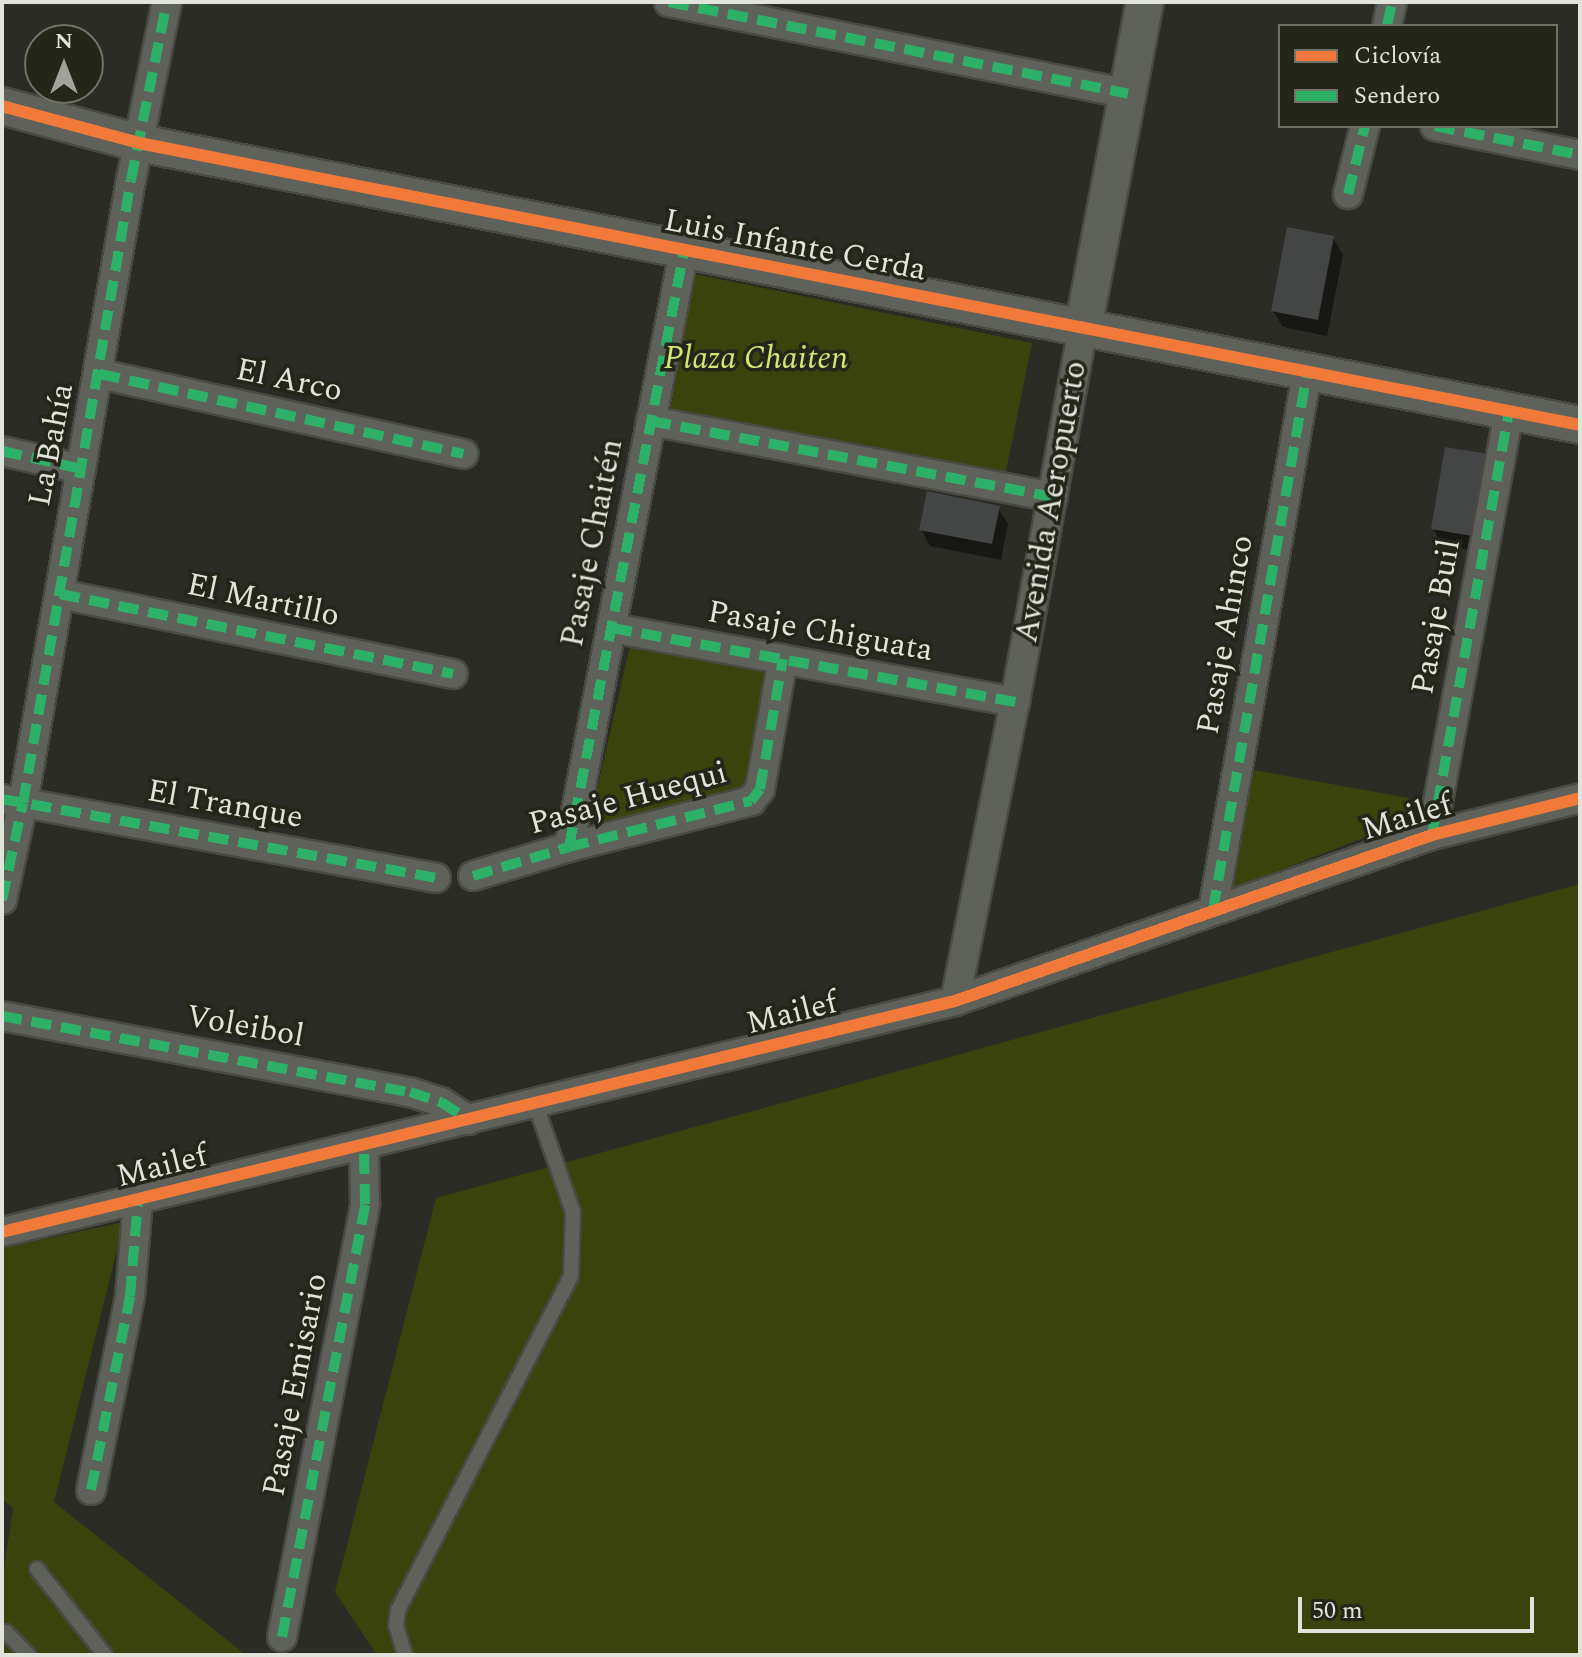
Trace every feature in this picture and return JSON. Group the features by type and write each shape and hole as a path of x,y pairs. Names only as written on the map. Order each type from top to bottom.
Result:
{"street":[{"name":"La Bahía","path":"2,900 12,801 60,594 139,143 167,2"},
{"path":"669,2 726,8 1128,94"},
{"name":"Avenida Aeropuerto","path":"955,1001 1015,702 1145,2"},
{"path":"1387,24 1392,2"},
{"name":"Luis Infante Cerda","path":"2,106 139,143 1580,425"},
{"path":"1348,194 1364,128"},
{"path":"1445,128 1580,155"},
{"name":"Pasaje Chaitén","path":"569,847 684,251"},
{"name":"Pasaje Ahinco","path":"1213,910 1307,373"},
{"name":"El Arco","path":"100,374 463,454"},
{"name":"Pasaje Buil","path":"1432,835 1509,411"},
{"path":"651,421 1053,497"},
{"path":"2,451 81,469"},
{"name":"El Martillo","path":"60,594 453,674"},
{"name":"Pasaje Chiguata","path":"612,628 1015,702"},
{"name":"Pasaje Huequi","path":"473,876 569,847 751,801 760,789 783,659"},
{"name":"Mailef","path":"2,1232 955,1001 1432,835 1580,798"},
{"name":"El Tranque","path":"12,801 436,878"},
{"name":"Voleibol","path":"2,1016 410,1092 441,1102 469,1120"},
{"name":"Pasaje Emisario","path":"282,1637 365,1204 364,1145"},
{"path":"91,1490 130,1296 138,1200"}],"lane":[{"path":"405,1655 396,1626 398,1610 571,1276 573,1212 535,1103"},
{"path":"37,1569 105,1655"},
{"path":"6,1632 28,1655"}],"green space":[{"name":"Plaza Chaiten","path":"695,274 1032,343 1005,476 669,417"},
{"path":"632,638 776,666 748,788 600,827 591,815"},
{"path":"1254,770 1409,798 1407,821 1227,891"},
{"path":"1580,884 1580,1655 377,1655 335,1592 436,1198"},
{"path":"124,1222 54,1502 246,1655 2,1655 2,1583 13,1508 2,1499 2,1248"}],"building":[{"path":"1287,227 1334,236 1318,320 1271,311"},
{"path":"1445,447 1488,454 1472,536 1431,529"},
{"path":"927,491 1000,506 992,544 919,530"}],"marked path":[{"path":"2,900 23,803 131,180 167,2"},
{"path":"669,2 1128,94"},
{"path":"1387,24 1392,2"},
{"path":"1348,194 1364,128"},
{"path":"1445,128 1580,155"},
{"path":"569,847 684,251"},
{"path":"1213,910 1307,373"},
{"path":"100,374 463,454"},
{"path":"1432,835 1509,411"},
{"path":"651,421 1053,497"},
{"path":"2,451 81,469"},
{"path":"60,594 453,674"},
{"path":"612,628 1015,702"},
{"path":"473,876 569,847 751,801 760,789 783,659"},
{"path":"2,799 436,878"},
{"path":"2,1016 410,1092 441,1102 469,1120"},
{"path":"282,1637 365,1204 364,1145"},
{"path":"91,1490 130,1296 138,1200"}],"cycle path":[{"path":"2,106 139,143 1580,425"},
{"path":"2,1232 955,1001 1432,835 1580,798"}]}
